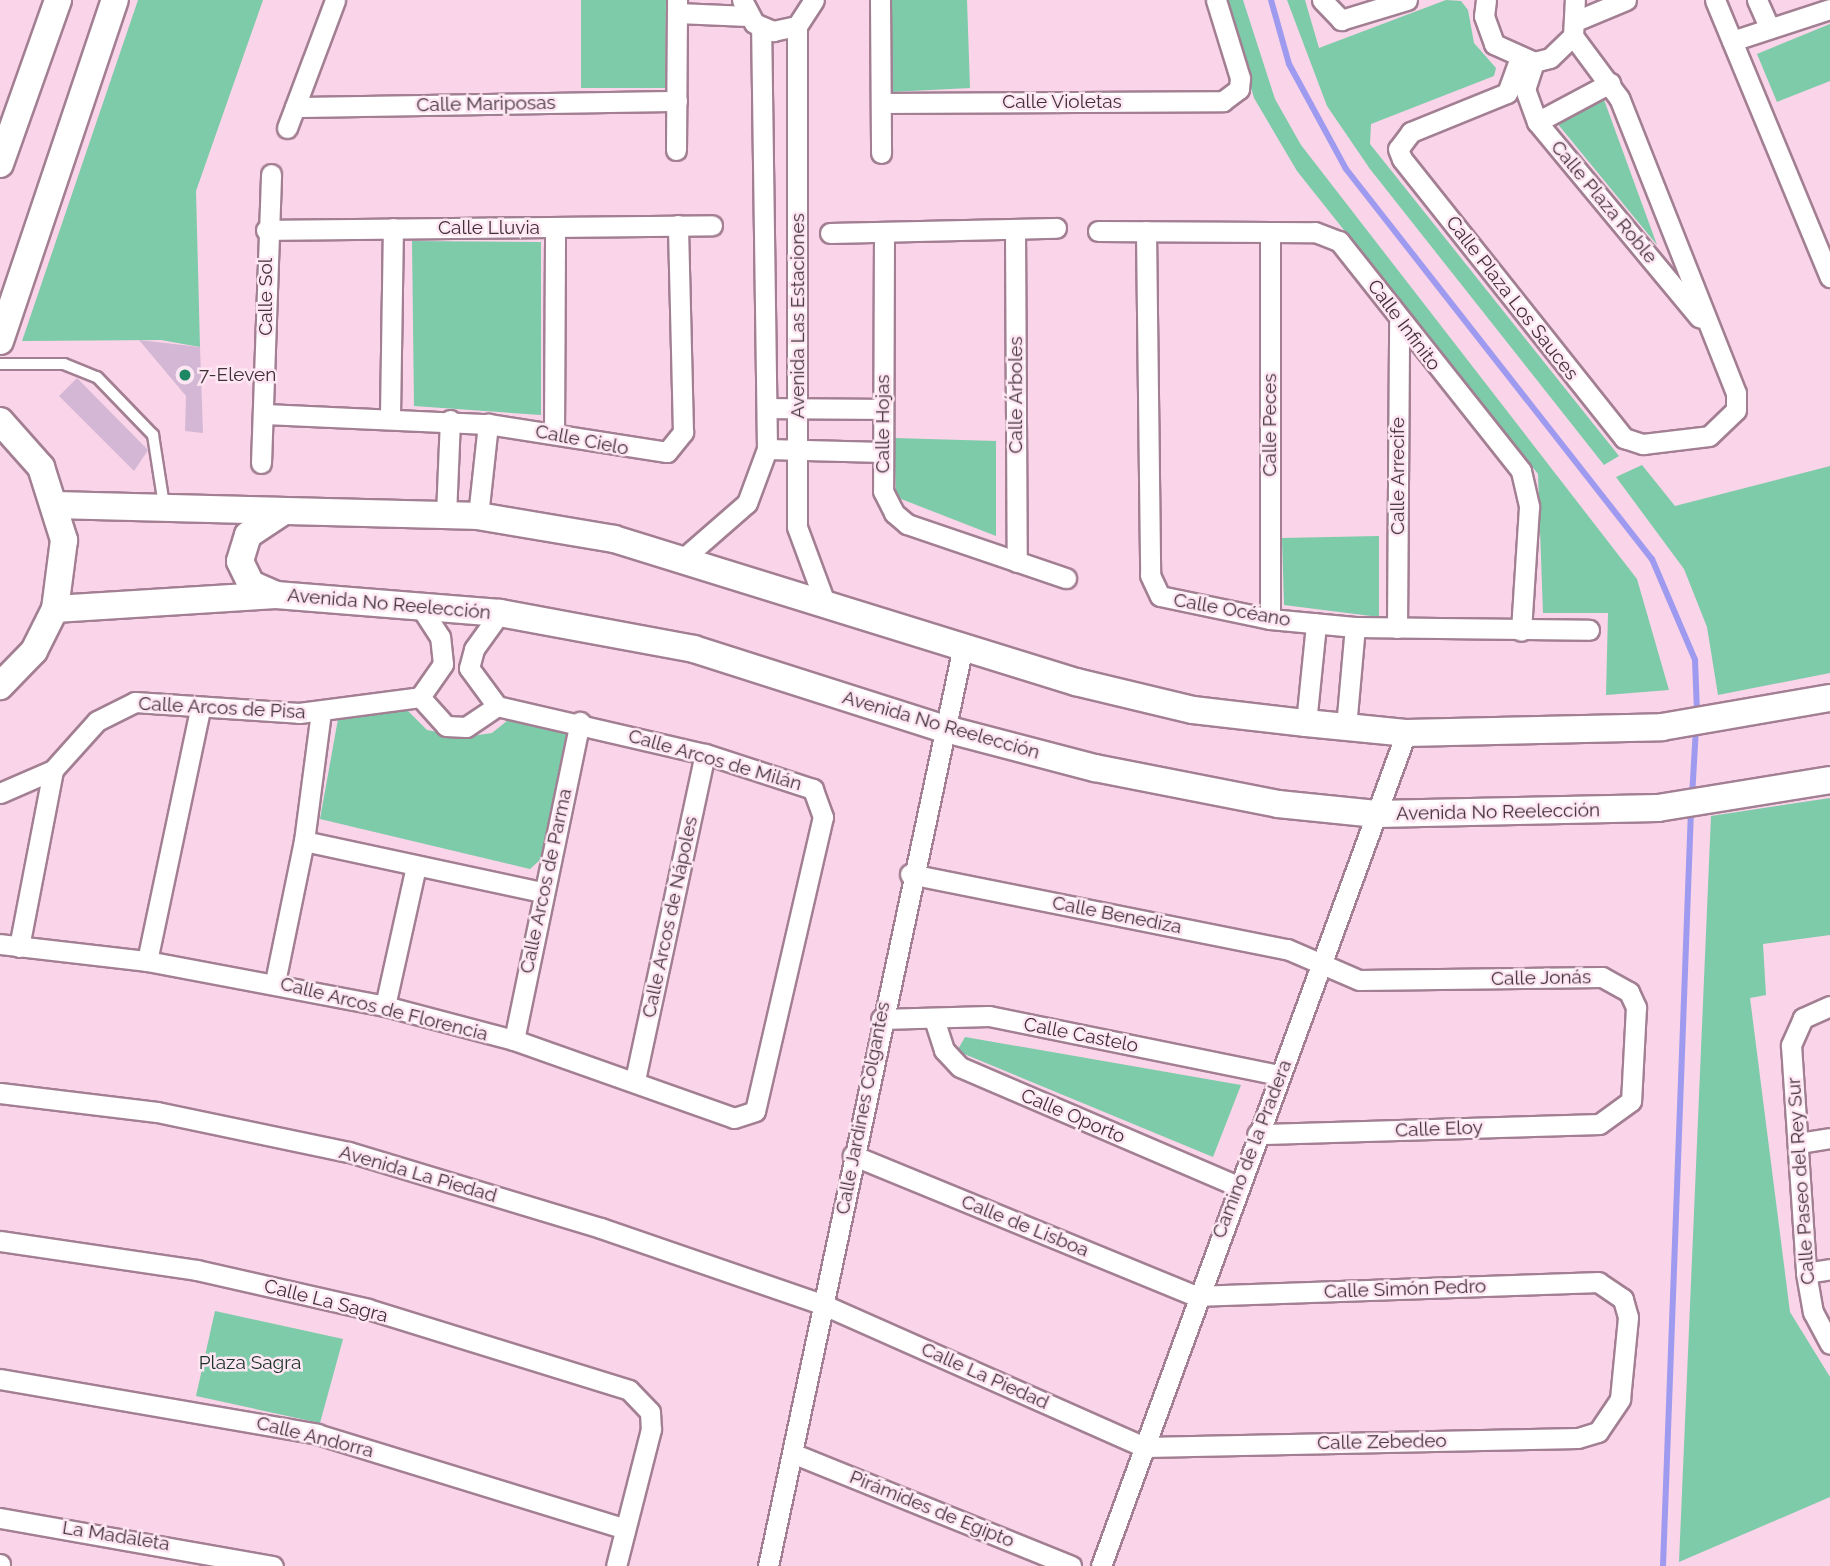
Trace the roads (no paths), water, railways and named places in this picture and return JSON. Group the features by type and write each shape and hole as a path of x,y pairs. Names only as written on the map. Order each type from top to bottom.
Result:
{"main road":[{"path":"0,164 58,0"},
{"path":"0,341 115,0"},
{"path":"0,421 41,467 58,505 64,540 55,609 34,651 0,686"},
{"path":"58,505 478,516 685,557 824,600 962,651 1193,710 1306,723 1406,733 1662,727 1830,698"},
{"path":"276,595 251,584 240,561 248,535 284,511"},
{"name":"Avenida No Reelección","path":"55,609 276,595 500,613 694,649 942,728 1095,768 1278,804 1376,814 1658,808 1830,780"}],"street":[{"path":"287,128 335,0"},
{"path":"676,150 677,7 751,15 797,26 814,0"},
{"path":"880,0 881,153"},
{"name":"Calle Violetas","path":"881,103 1223,102 1239,89 1216,0"},
{"path":"1322,0 1341,20 1407,0"},
{"path":"1486,0 1486,31 1505,54 1527,61 1557,53 1575,28 1626,0"},
{"path":"1575,0 1575,28"},
{"path":"1715,0 1830,277"},
{"path":"1758,0 1769,27"},
{"path":"1732,41 1830,9"},
{"name":"Avenida Las Estaciones","path":"685,557 747,503 767,449 768,408 751,15"},
{"name":"Avenida Las Estaciones","path":"797,26 797,527 824,600"},
{"name":"Calle Plaza Roble","path":"1575,28 1610,83 1736,393 1737,410 1726,426 1709,436 1633,443"},
{"name":"Calle Plaza Roble","path":"1527,61 1525,89 1537,122 1711,332"},
{"name":"Calle Plaza Los Sauces","path":"1527,61 1513,86 1500,99 1410,132 1398,149 1633,443"},
{"path":"1537,122 1610,83"},
{"name":"Calle Mariposas","path":"295,107 677,101"},
{"name":"Calle Sol","path":"261,463 265,414 266,230 271,174"},
{"name":"Calle Cielo","path":"265,414 390,415 450,420 554,432 654,454 678,444 683,432 678,225"},
{"name":"Calle Lluvia","path":"266,230 712,225"},
{"path":"554,432 555,227"},
{"path":"390,415 393,228"},
{"path":"830,233 1056,228"},
{"name":"Calle Árboles","path":"1016,229 1017,562"},
{"name":"Calle Infinito","path":"1098,231 1315,232 1339,241 1399,324 1509,454 1528,486 1521,631"},
{"name":"Calle Océano","path":"1146,231 1153,586 1171,601 1270,619 1316,624 1521,631 1589,630"},
{"name":"Calle Hojas","path":"884,232 883,491 907,524 1066,578"},
{"name":"Calle Peces","path":"1270,232 1270,619"},
{"name":"Calle Arrecife","path":"1397,628 1399,324"},
{"path":"768,408 883,409"},
{"path":"446,514 450,420"},
{"path":"478,516 488,424"},
{"path":"767,449 883,452"},
{"path":"420,606 440,637 443,664 420,697 446,726 466,727 497,706 470,668 443,664"},
{"path":"470,668 474,649 500,613"},
{"path":"1306,723 1316,624"},
{"path":"1346,727 1355,627"},
{"name":"Calle Jardines Colgantes","path":"768,1566 824,1305 910,874 962,651"},
{"name":"Calle Arcos de Pisa","path":"0,793 53,771 116,707 135,702 200,709 321,712 420,697"},
{"name":"Calle Arcos de Milán","path":"497,706 580,722 705,754 807,786 820,800 823,817 755,1111"},
{"path":"147,961 200,709"},
{"path":"275,982 304,841 321,712"},
{"name":"Calle Arcos de Parma","path":"514,1040 542,892 580,722"},
{"name":"Camino de la Pradera","path":"1101,1566 1196,1296 1406,733"},
{"name":"Calle Arcos de Nápoles","path":"635,1080 705,754"},
{"path":"9,945 53,771"},
{"path":"304,841 542,892"},
{"path":"385,1006 416,866"},
{"name":"Calle Benediza","path":"910,874 1274,946 1322,964"},
{"name":"Calle Arcos de Florencia","path":"9,945 147,961 275,982 385,1006 514,1040 635,1080 734,1118 755,1111"},
{"name":"Calle Jonás","path":"1322,964 1377,982 1602,977 1618,982 1636,1007 1635,1084 1618,1115"},
{"name":"Calle Paseo del Rey Sur","path":"1830,1006 1803,1017 1791,1045 1800,1143 1806,1273 1812,1312 1830,1344"},
{"name":"Calle Castelo","path":"881,1019 989,1016 1280,1075"},
{"name":"Calle Oporto","path":"934,1018 944,1050 960,1068 1238,1186"},
{"name":"Avenida La Piedad","path":"0,1093 157,1112 349,1152 824,1305"},
{"name":"Calle Eloy","path":"1257,1134 1599,1124 1618,1115"},
{"path":"1800,1143 1830,1138"},
{"name":"Calle de Lisboa","path":"853,1155 1196,1296"},
{"name":"Calle La Sagra","path":"0,1241 197,1270 368,1309 629,1390 642,1400 651,1429 623,1528"},
{"path":"1806,1273 1830,1269"},
{"name":"Calle Simón Pedro","path":"1196,1296 1598,1282 1613,1288 1628,1317 1613,1418"},
{"name":"Calle La Piedad","path":"824,1305 1145,1447"},
{"name":"Calle Andorra","path":"0,1379 317,1434 623,1528"},
{"name":"Calle Zebedeo","path":"1145,1447 1578,1438 1613,1418"},
{"name":"Pirámides de Egipto","path":"792,1453 1071,1566"},
{"name":"La Madaleta","path":"0,1518 273,1566"},
{"path":"616,1566 623,1528"}],"lane":[{"path":"0,363 64,364 97,377 153,435 164,508"}],"waterway":[{"path":"1271,0 1289,64 1346,169 1652,559 1695,660 1697,713"},
{"path":"1692,797 1696,727"},
{"path":"1663,1566 1691,808"}],"place":[{"name":"7-Eleven","path":"185,375"}],"park label":[{"name":"Plaza Sagra","path":"250,1363"}]}
